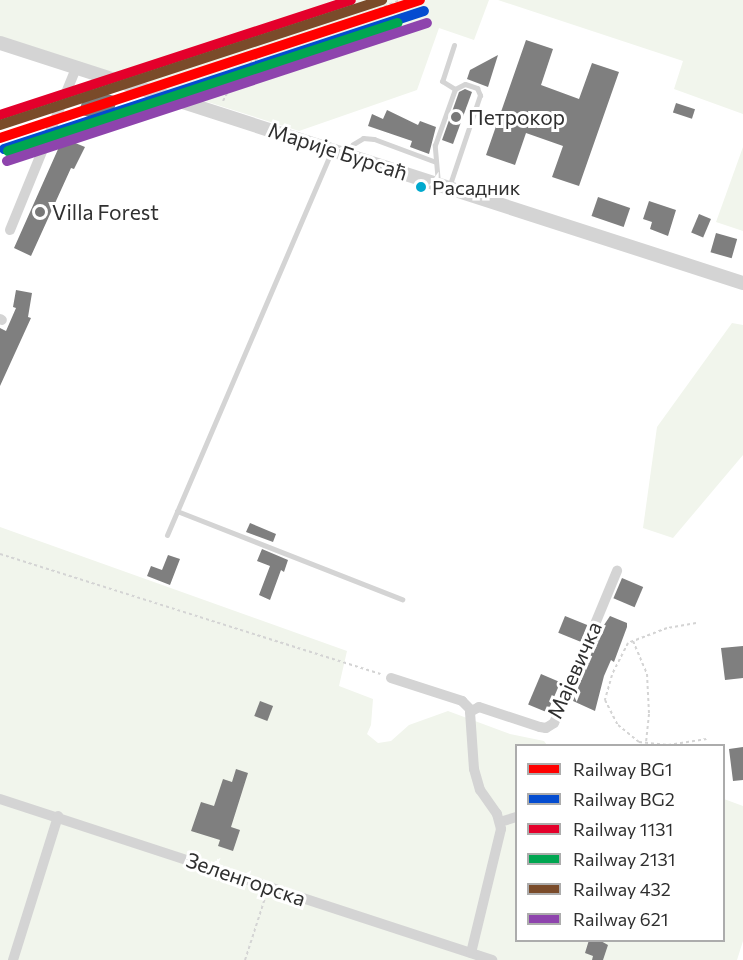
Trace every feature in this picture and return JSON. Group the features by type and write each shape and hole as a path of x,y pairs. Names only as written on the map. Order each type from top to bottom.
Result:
{"street":[{"name":"Марије Бурсаћ","path":"0,42 743,283"},
{"path":"10,230 78,66"},
{"name":"Мајевичка","path":"392,678 462,701 471,710 479,707 546,728 554,723 617,571"},
{"path":"471,710 469,719 474,769 482,793 500,822 501,834 471,953"},
{"name":"Зеленгорска","path":"0,799 58,816 492,960"},
{"path":"13,960 58,816"},
{"path":"500,822 515,817"}],"lane":[{"path":"454,45 442,81 446,86 455,89"},
{"path":"465,84 477,88 480,95 444,185 436,162 435,145 455,89 465,84"},
{"path":"167,535 336,150 363,138 374,139 436,162"},
{"path":"177,511 402,599"}],"path":[{"path":"218,112 232,84 245,67 258,57 271,50 330,30 399,0"},
{"path":"0,554 392,678"},
{"path":"644,744 618,725 606,700 606,690 620,653 624,646 633,641 667,628 696,623"},
{"path":"633,641 647,675 649,714 646,744"},
{"path":"674,744 707,739"},
{"path":"246,960 268,886"}],"shaded area":[{"path":"0,0 489,0 474,40 439,28 417,90 299,131 192,97 189,103 0,42"},
{"path":"498,0 743,0 743,114 674,89 683,61"},
{"path":"743,147 743,231 716,222"},
{"path":"732,323 743,325 743,455 673,538 643,528 657,427"},
{"path":"0,527 347,651 339,686 373,699 371,725 367,734 378,743 391,741 409,725 448,711 510,734 544,741 546,744 515,744 515,942 725,942 725,799 743,806 743,941 737,960 0,960"}],"building":[{"path":"526,40 553,49 541,85 579,99 592,63 619,72 579,186 552,177 563,146 526,133 515,165 486,155"},
{"path":"498,55 488,87 467,79 470,70"},
{"path":"86,88 118,97 110,123 79,114"},
{"name":"Петрокор","path":"465,89 472,92 453,144 442,140 459,92"},
{"path":"676,103 695,109 692,119 673,113"},
{"path":"387,110 418,125 420,121 436,127 429,154 410,147 412,141 368,126 372,114 383,119"},
{"path":"63,138 85,147 74,169 71,168 31,256 14,248"},
{"path":"598,197 630,208 624,227 591,216"},
{"path":"649,201 676,210 668,236 650,229 652,222 643,219"},
{"path":"699,214 711,219 703,237 691,232"},
{"path":"716,233 737,239 732,258 710,252"},
{"path":"16,290 32,293 28,317 31,318 0,386 0,328 6,331 16,308 13,307"},
{"path":"250,523 276,534 273,542 246,532"},
{"path":"262,549 288,560 284,572 281,570 270,600 259,595 270,566 257,561"},
{"path":"168,555 180,559 170,585 147,576 151,566 162,570"},
{"path":"622,578 643,587 635,607 613,598"},
{"path":"565,616 587,625 581,642 558,633"},
{"path":"610,616 627,623 627,627 614,662 611,660 604,676 595,711 573,701 600,631"},
{"path":"743,646 743,678 725,680 721,648"},
{"path":"541,674 560,682 547,713 528,704"},
{"path":"260,701 273,706 267,721 254,716"},
{"path":"743,747 743,780 733,781 729,749"},
{"path":"236,769 248,773 231,827 240,830 233,851 218,846 220,840 191,831 201,802 214,806 223,779 232,782"},
{"path":"588,942 603,942 608,945 603,960 592,960 593,956 585,953"}],"rail line":[{"name":"1131","path":"0,115 351,0"},
{"name":"432","path":"0,125 382,0"},
{"name":"BG1","path":"0,138 420,0"},
{"name":"BG2","path":"4,149 424,11"},
{"name":"2131","path":"8,151 397,23"},
{"name":"621","path":"7,161 427,23"}],"place":[{"name":"Петрокор","path":"456,117"},
{"name":"Расадник","path":"421,187"},
{"name":"Villa Forest","path":"40,212"}]}
